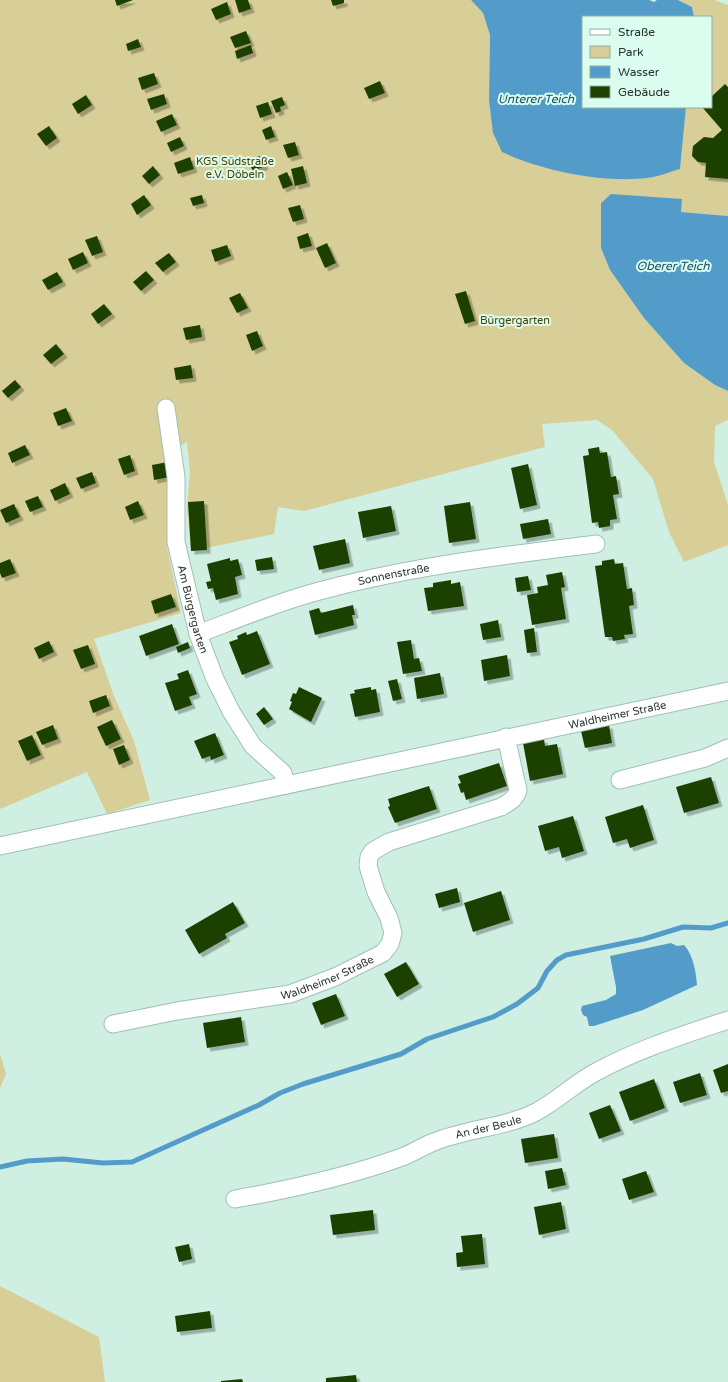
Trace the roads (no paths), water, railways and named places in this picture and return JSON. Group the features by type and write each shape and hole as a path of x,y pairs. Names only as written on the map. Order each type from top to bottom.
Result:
{"street":[{"name":"Am Bürgergarten","path":"166,408 176,477 176,542 198,634 215,679 232,713 254,746 283,773 286,785"},
{"name":"Sonnenstraße","path":"198,634 265,608 326,589 361,581 450,564 596,544"},
{"name":"Waldheimer Straße","path":"0,846 506,737 728,691"},
{"name":"Waldheimer Straße","path":"113,1024 177,1011 290,994 335,977 383,953 390,944 393,933 389,918 369,872 369,857 373,851 389,842 501,807 511,802 518,790 506,737"},
{"path":"620,780 705,758 728,748"},
{"name":"An der Beule","path":"235,1199 340,1177 403,1156 434,1142 521,1118 535,1112 578,1082 618,1061 646,1048 728,1020"}],"water":[{"name":"Unterer Teich","path":"471,0 649,0 654,2 657,0 678,0 692,7 694,16 582,16 582,108 686,108 680,169 659,176 647,178 611,179 554,170 535,165 502,152 493,133 489,101 490,35 483,13"},
{"name":"Oberer Teich","path":"611,194 682,199 681,212 728,216 728,391 715,385 684,363 644,318 610,270 601,248 601,203"},
{"path":"671,943 677,946 684,945 690,953 694,964 697,985 643,1010 594,1026 589,1026 587,1017 583,1015 581,1010 582,1006 606,1000 616,994 610,956"}],"waterway":[{"path":"0,1167 27,1161 63,1159 103,1163 132,1162 259,1105 280,1093 303,1084 401,1054 427,1039 493,1017 517,1004 538,988 547,971 557,960 566,955 644,939 683,927 711,928 728,923"}],"park label":[{"name":"KGS Südstraße e.V. Döbeln","path":"235,167"},
{"name":"Bürgergarten","path":"515,320"}]}
